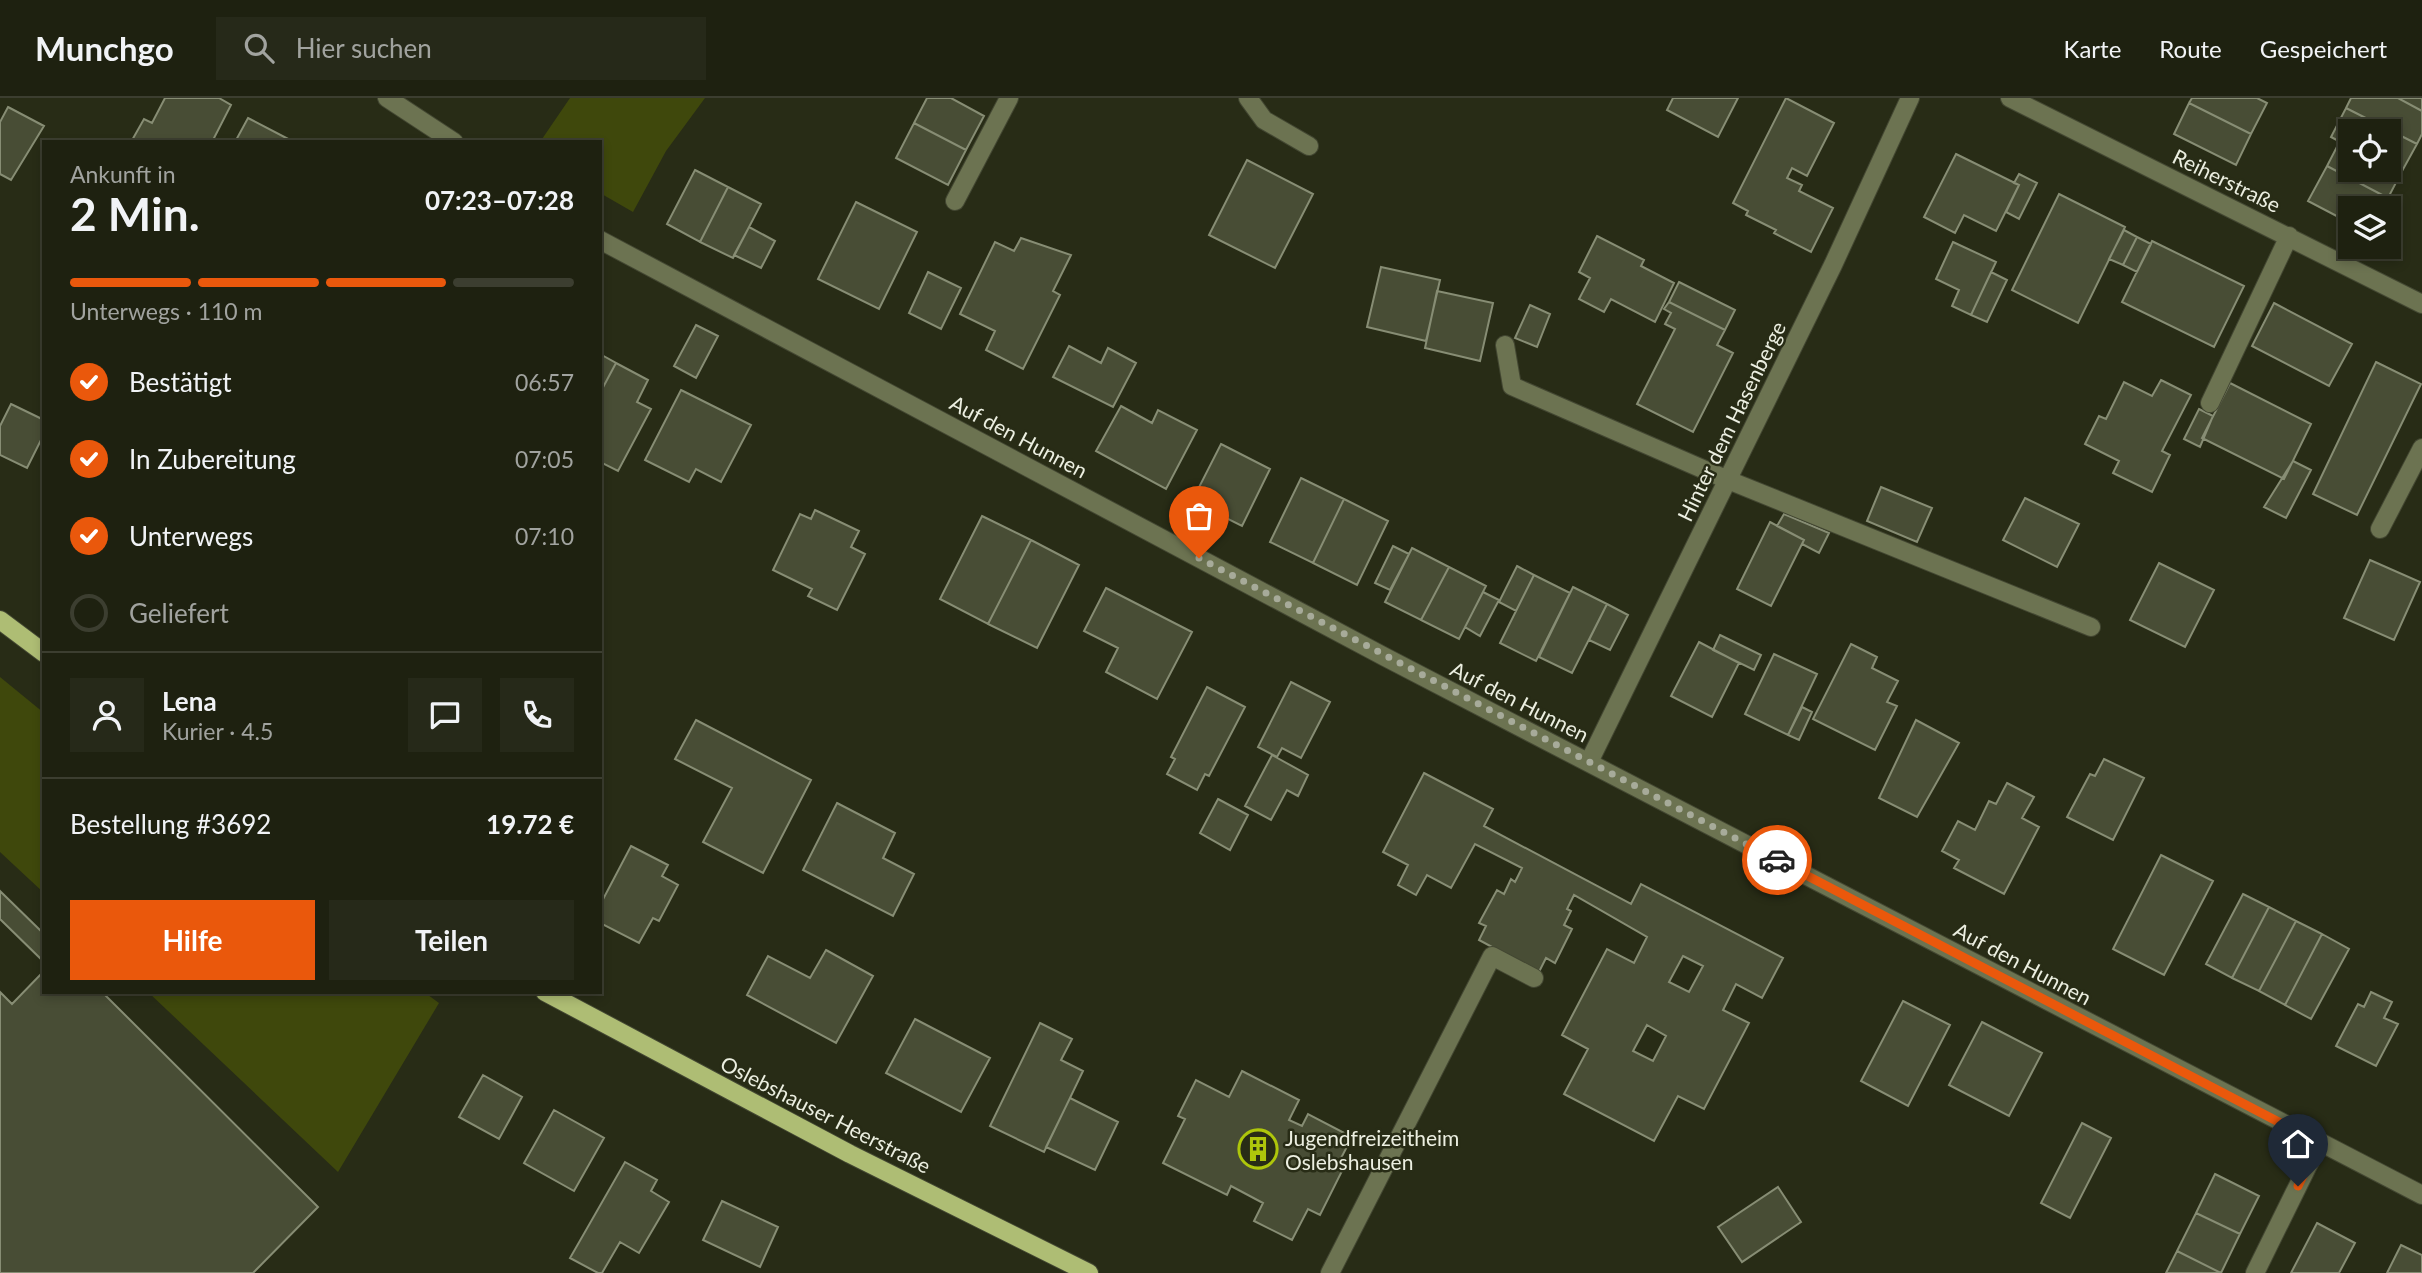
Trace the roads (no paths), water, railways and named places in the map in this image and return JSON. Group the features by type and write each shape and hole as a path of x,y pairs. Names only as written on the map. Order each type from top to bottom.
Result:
{"main road":[{"path":"0,620 42,652"},
{"name":"Oslebshauser Heerstraße","path":"549,994 850,1154 1089,1273"}],"street":[{"path":"387,98 451,140"},
{"path":"955,201 1009,98"},
{"path":"1248,98 1264,120 1309,146"},
{"name":"Hinter dem Hasenberge","path":"1588,762 1728,480 1910,98"},
{"name":"Reiherstraße","path":"2010,98 2422,304"},
{"path":"2210,404 2289,236"},
{"name":"Auf den Hunnen","path":"602,241 1588,762 2422,1195"},
{"path":"1505,345 1512,386 1728,480 2091,627"},
{"path":"2380,530 2422,448"},
{"path":"1330,1273 1492,956 1534,978"},
{"path":"2255,1273 2319,1143"}],"place":[{"name":"Jugendfreizeitheim Oslebshausen","path":"1258,1149"}]}
